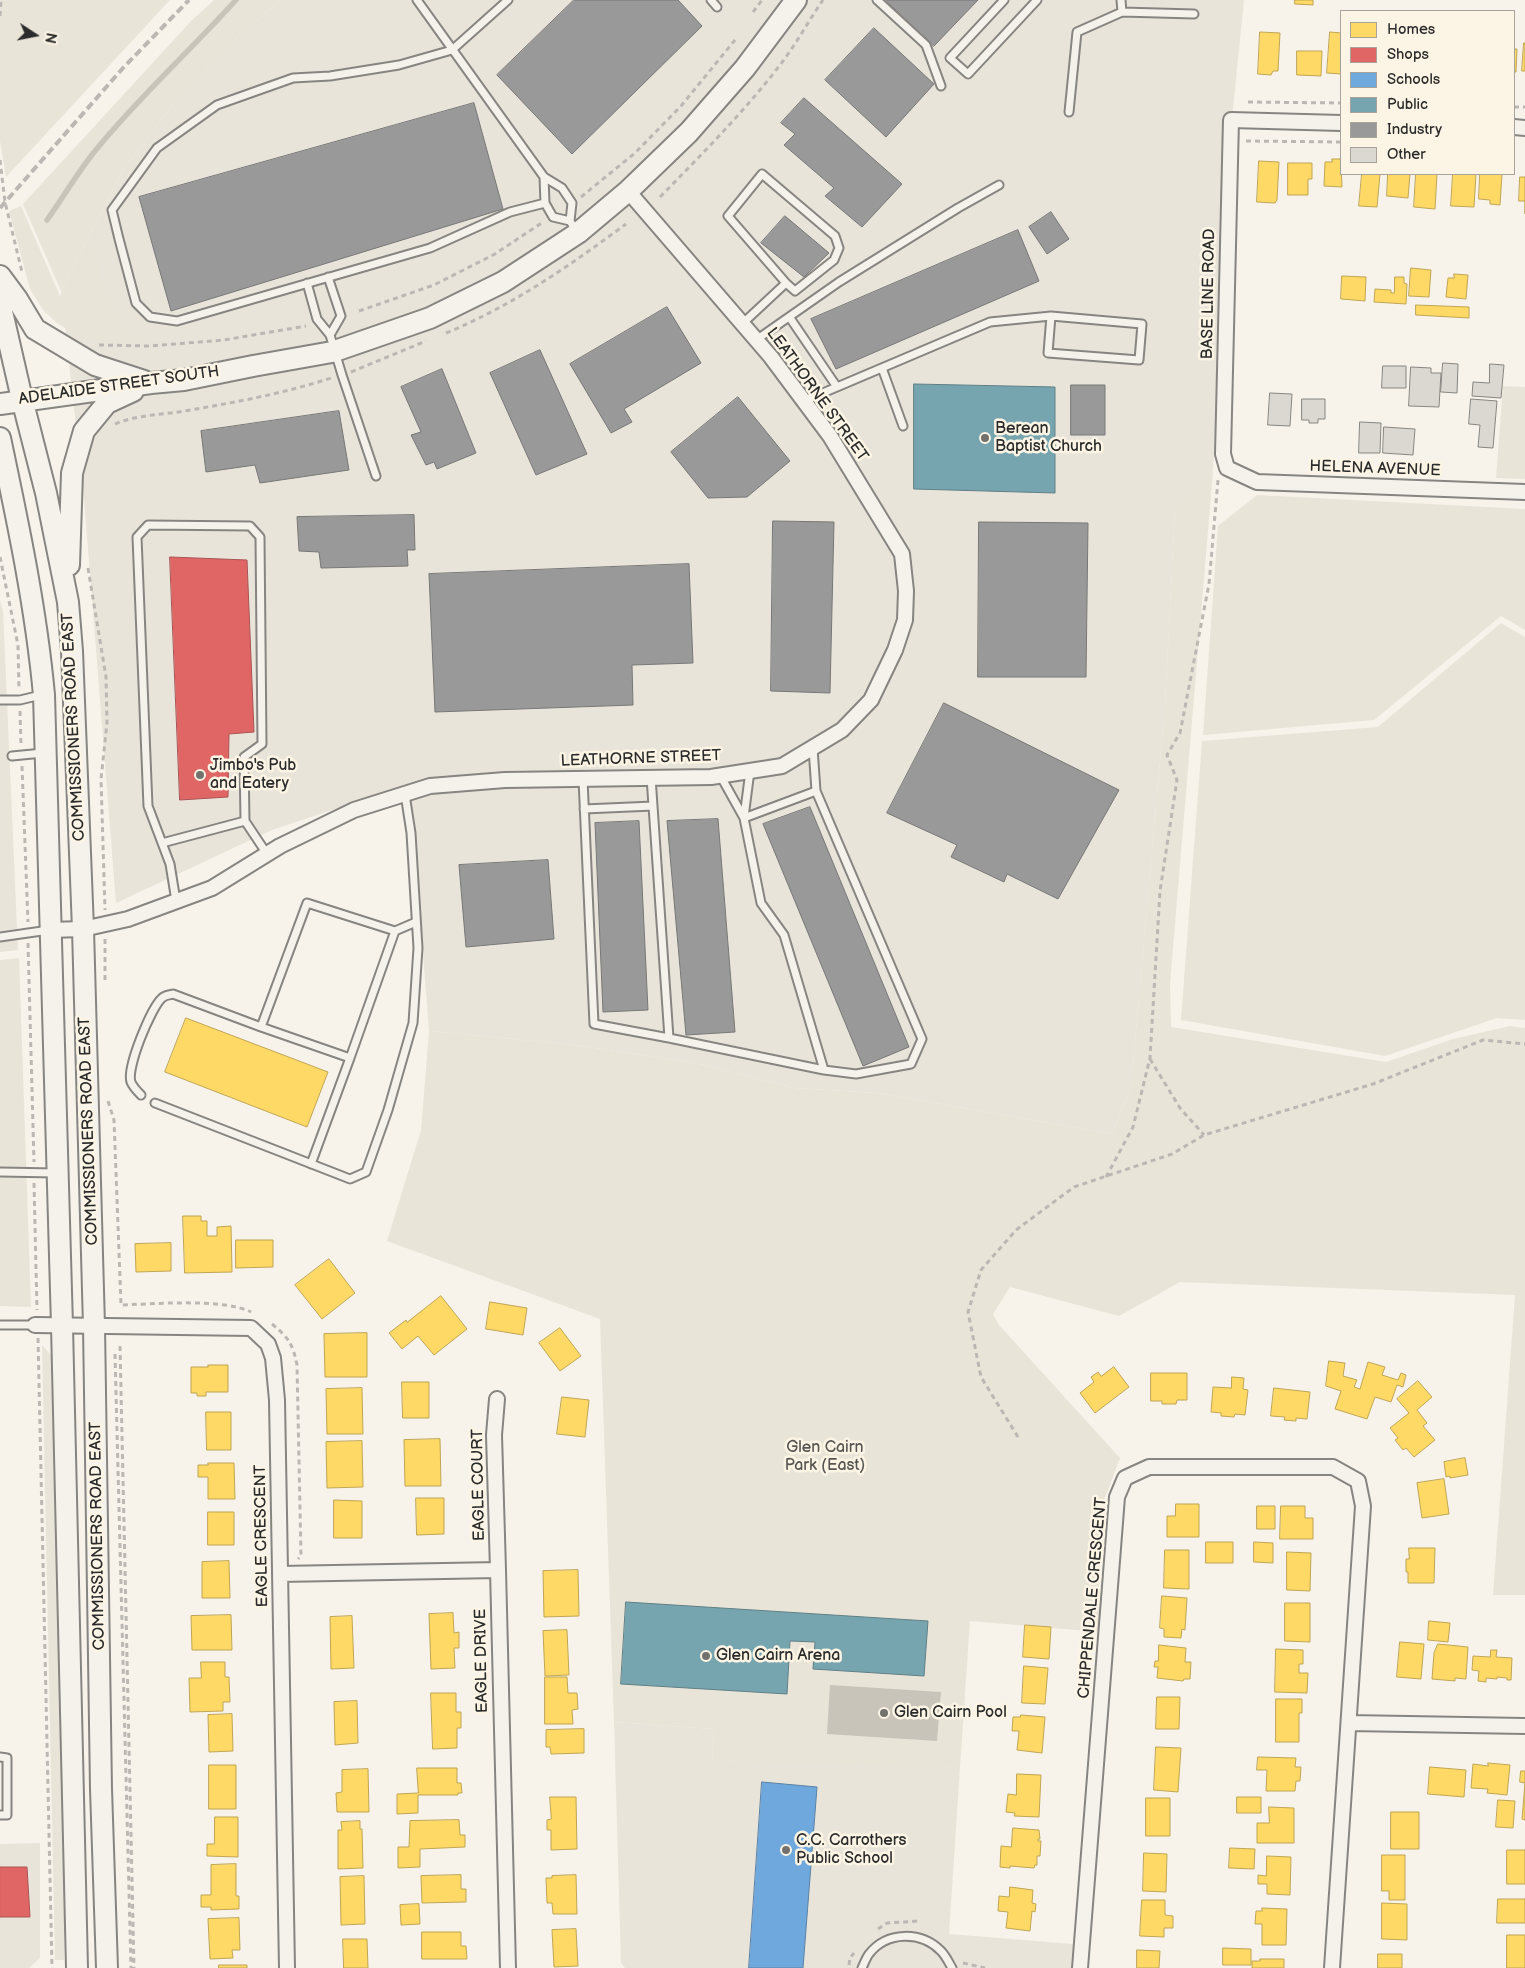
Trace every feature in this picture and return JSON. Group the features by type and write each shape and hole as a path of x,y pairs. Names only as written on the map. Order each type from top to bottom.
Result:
{"main road":[{"name":"ADELAIDE STREET SOUTH","path":"0,404 184,380 430,318 503,282 574,227 628,190 689,132 744,68 796,0"},
{"path":"0,276 17,299 34,329 94,366 151,383"},
{"name":"COMMISSIONERS ROAD EAST","path":"0,303 46,494 68,602 72,651 83,929 94,1326 101,1789 107,1968"},
{"path":"68,602 72,473 84,431 107,403 151,383"},
{"name":"COMMISSIONERS ROAD EAST","path":"0,438 25,556 39,639 44,695 78,1968"}],"street":[{"name":"BASE LINE ROAD","path":"1227,468 1223,454 1231,120 1340,123"},
{"name":"LEATHORNE STREET","path":"50,930 83,929 128,919 212,888 280,846 354,810 430,786 505,780 720,775 782,766 842,730 871,700 896,650 905,620 906,590 902,554 830,436 804,401 756,340 628,190"},
{"name":"HELENA AVENUE","path":"1227,468 1257,482 1525,492"},
{"name":"EAGLE CRESCENT","path":"36,1326 251,1328 268,1344 273,1358 277,1400 287,1968"},
{"name":"EAGLE COURT","path":"497,1399 494,1435 498,1570"},
{"name":"CHIPPENDALE CRESCENT","path":"1080,1968 1117,1497 1125,1478 1149,1467 1333,1467 1358,1481 1363,1506 1332,1968"},
{"path":"280,1574 498,1570"},
{"name":"EAGLE DRIVE","path":"498,1570 508,1968"},
{"path":"1349,1723 1525,1726"}],"lane":[{"path":"417,0 544,177 562,188 572,203 574,227"},
{"path":"508,0 452,50 399,65 330,76 294,78 218,105 158,148 112,210 136,303 150,317 177,321 430,248 510,212 546,203"},
{"path":"711,0 717,7"},
{"path":"877,0 926,45 941,86"},
{"path":"1004,0 950,58 968,74 1037,0"},
{"path":"1121,0 1122,12"},
{"path":"1069,112 1077,32 1122,12 1194,14"},
{"path":"762,174 835,236 839,248 834,260 795,290 786,283 728,216 762,174"},
{"path":"544,177 546,203 554,217 574,227"},
{"path":"756,340 790,318 838,282 999,186"},
{"path":"328,277 341,316 332,343"},
{"path":"307,283 317,319 332,343 376,476"},
{"path":"742,324 786,283"},
{"path":"804,401 990,322 1051,316 1142,324 1139,360 1048,353 1051,316"},
{"path":"790,318 838,387"},
{"path":"882,368 903,426"},
{"path":"176,901 170,864 148,806 137,537 148,525 250,526 260,536 262,744 244,757 245,821 267,854"},
{"path":"0,700 20,700 44,695"},
{"path":"583,778 594,1024 824,1070 856,1074 912,1064 922,1038 816,791 813,748"},
{"path":"12,756 46,753"},
{"path":"744,818 750,771"},
{"path":"720,775 744,818 761,903 784,935 824,1070"},
{"path":"651,777 669,1038"},
{"path":"744,818 816,791"},
{"path":"155,1103 350,1179 366,1172 388,1110 413,1023 418,948 411,833 405,794"},
{"path":"584,809 653,806"},
{"path":"162,843 245,821"},
{"path":"261,1027 307,903 395,932 416,922"},
{"path":"0,937 50,930"},
{"path":"311,1164 395,932"},
{"path":"141,1095 131,1082 132,1066 137,1047 156,1005 164,996 174,994 350,1058"},
{"path":"0,1172 57,1173"},
{"path":"0,1326 36,1326"},
{"path":"0,1757 7,1758 7,1816 0,1815"},
{"path":"862,1968 868,1954 881,1943 891,1938 908,1936 917,1937 932,1943 943,1953 952,1968"}],"path":[{"path":"0,16 1,0"},
{"path":"753,12 762,0"},
{"path":"660,197 715,142 784,60 823,0"},
{"path":"581,198 634,153 674,112 735,40"},
{"path":"1248,102 1340,103"},
{"path":"1246,141 1340,142"},
{"path":"0,160 5,202 22,273"},
{"path":"359,311 434,285 495,254 546,221"},
{"path":"93,343 101,346 150,346 224,340 306,326"},
{"path":"1106,1178 1133,1127 1150,1058 1160,891 1177,780 1167,755 1180,733 1209,584 1217,481 1227,468"},
{"path":"0,557 18,645 28,933 52,1968"},
{"path":"105,955 105,984"},
{"path":"1018,1437 981,1377 968,1312 981,1270 1023,1224 1074,1188 1172,1154 1204,1135 1373,1084 1483,1040 1525,1044"},
{"path":"1150,1058 1180,1108 1204,1135"},
{"path":"107,1098 114,1120 121,1305 218,1304 243,1308 258,1315"},
{"path":"266,1319 282,1332 294,1346 297,1365 302,1556 280,1574"},
{"path":"120,1346 132,1968"},
{"path":"115,1351 132,1968"}],"shaded area":[{"path":"282,0 1244,0 1233,109 1213,471 1175,510 1165,705 1131,1087 1112,1134 878,1093 794,1088 696,1063 575,1045 429,1031 410,784 272,830 116,903 84,498 61,291 124,168 180,96 249,26"},
{"path":"0,600 3,611 18,950 0,952"},
{"name":"Glen Cairn Pool","path":"830,1685 941,1692 937,1741 827,1734"},
{"name":"C.C. Carrothers Public School","path":"614,1722 714,1729 712,1761 858,1762 960,1767 949,1934 1073,1944 1071,1968 625,1968 621,1963"},
{"path":"40,1843 40,1958 29,1968 0,1968 0,1844"}],"green space":[{"path":"0,0 170,0 6,177 0,141"},
{"path":"214,0 282,0 249,26 180,96 124,168 61,291 23,204 192,20"},
{"path":"566,161 582,180 590,174 596,181 578,197 569,189 559,168"},
{"path":"21,206 60,296 92,240 103,288 129,334 160,341 100,342 79,336 58,324 43,310 30,289 9,211"},
{"path":"1503,386 1525,387 1525,479 1496,478"},
{"name":"Glen Cairn Park (East)","path":"1213,471 1170,984 1171,1027 1386,1062 1453,1039 1510,1026 1525,1028 1525,1595 1493,1595 1515,1295 1180,1282 1119,1316 1010,1287 993,1314 999,1325 1120,1458 1099,1513 1099,1632 970,1621 960,1767 712,1761 714,1729 614,1722 600,1319 387,1241 421,1130 429,1031 575,1045 696,1063 794,1088 878,1093 1112,1134 1131,1087 1165,705 1175,510"},
{"path":"1257,495 1525,509 1525,630 1501,616 1374,720 1203,735 1218,526"},
{"path":"1501,623 1525,637 1525,1020 1497,1018 1385,1056 1181,1020 1202,741 1378,727"},
{"path":"19,958 31,1307 0,1306 0,960"},
{"path":"42,1345 51,1355 65,1830 64,1960 55,1960"}],"building: Homes":[{"path":"1295,0 1313,0 1313,5 1295,4"},
{"path":"1260,32 1280,33 1278,71 1273,71 1271,75 1258,74"},
{"path":"1330,32 1340,33 1340,74 1327,73"},
{"path":"1524,43 1525,71 1522,71"},
{"path":"1515,49 1517,49 1516,72"},
{"path":"1297,51 1322,51 1321,76 1297,75"},
{"path":"1332,159 1340,159 1342,187 1324,186 1325,162 1332,162"},
{"path":"1259,161 1279,162 1277,200 1275,203 1257,202"},
{"path":"1288,163 1312,163 1312,179 1308,179 1308,195 1288,195"},
{"path":"1362,175 1380,175 1377,207 1359,206"},
{"path":"1388,175 1410,175 1408,198 1387,196"},
{"path":"1416,175 1437,175 1435,209 1414,207"},
{"path":"1453,175 1476,175 1474,207 1451,206"},
{"path":"1480,175 1502,175 1500,205 1490,204 1490,200 1479,199"},
{"path":"1520,177 1525,177 1525,201 1519,201"},
{"path":"1411,268 1431,270 1429,297 1409,296"},
{"path":"1454,274 1468,275 1466,299 1446,297 1448,278 1454,278"},
{"path":"1342,276 1366,277 1365,301 1341,299"},
{"path":"1395,277 1404,277 1404,283 1407,284 1406,304 1374,302 1375,289 1391,290 1391,293 1394,293"},
{"path":"1416,305 1469,307 1469,318 1416,315"},
{"path":"186,1018 328,1072 307,1127 165,1072"},
{"path":"183,1216 201,1216 201,1221 207,1221 207,1236 217,1236 217,1227 231,1226 232,1272 185,1273"},
{"path":"236,1240 273,1240 273,1267 236,1268"},
{"path":"171,1243 171,1271 136,1272 135,1244"},
{"path":"329,1259 355,1293 322,1319 295,1285"},
{"path":"441,1296 467,1329 434,1355 418,1336 402,1349 389,1333"},
{"path":"490,1302 527,1308 523,1335 486,1329"},
{"path":"560,1328 581,1356 560,1371 539,1343"},
{"path":"367,1333 367,1377 325,1377 324,1334"},
{"path":"1329,1361 1345,1363 1343,1376 1357,1380 1354,1387 1360,1389 1368,1362 1385,1367 1382,1375 1398,1380 1401,1373 1406,1375 1403,1387 1397,1385 1391,1402 1375,1397 1367,1419 1335,1409 1341,1391 1326,1386"},
{"path":"208,1365 228,1365 228,1392 206,1392 206,1396 197,1396 197,1393 191,1393 191,1367 208,1367"},
{"path":"1114,1367 1129,1387 1095,1413 1080,1393 1094,1382 1091,1377 1098,1372 1101,1376"},
{"path":"1151,1373 1187,1373 1187,1400 1177,1400 1176,1404 1162,1404 1162,1401 1151,1401"},
{"path":"1232,1377 1244,1378 1243,1389 1248,1390 1245,1415 1235,1414 1234,1417 1221,1416 1221,1413 1211,1412 1213,1387 1231,1388"},
{"path":"1418,1381 1432,1397 1417,1410 1427,1423 1423,1426 1435,1440 1414,1457 1406,1448 1403,1450 1395,1440 1398,1438 1390,1428 1409,1413 1397,1399"},
{"path":"402,1382 429,1382 429,1418 403,1418"},
{"path":"362,1388 363,1434 327,1434 326,1389"},
{"path":"1274,1388 1310,1392 1307,1419 1296,1418 1296,1421 1284,1420 1285,1417 1271,1416"},
{"path":"562,1397 589,1400 585,1437 557,1434"},
{"path":"206,1412 231,1412 231,1450 207,1450"},
{"path":"440,1439 441,1486 405,1486 404,1440"},
{"path":"362,1441 363,1487 327,1488 326,1442"},
{"path":"1465,1458 1468,1475 1446,1477 1444,1462"},
{"path":"208,1463 234,1463 235,1499 208,1499 208,1477 198,1477 198,1465 208,1465"},
{"path":"1444,1479 1449,1514 1422,1518 1417,1483"},
{"path":"416,1498 444,1498 444,1534 417,1535"},
{"path":"334,1500 362,1501 362,1538 334,1538"},
{"path":"1176,1504 1199,1504 1199,1537 1167,1537 1167,1516 1175,1516"},
{"path":"1257,1506 1275,1506 1275,1529 1257,1529"},
{"path":"1281,1506 1305,1506 1305,1518 1313,1518 1313,1539 1280,1539"},
{"path":"208,1512 234,1512 234,1545 208,1545"},
{"path":"1206,1542 1233,1542 1233,1563 1206,1563"},
{"path":"1254,1542 1273,1543 1273,1563 1254,1562"},
{"path":"1409,1548 1435,1548 1434,1583 1408,1583 1406,1559 1409,1559"},
{"path":"1165,1550 1189,1550 1189,1589 1164,1588"},
{"path":"1287,1552 1311,1553 1310,1591 1287,1590"},
{"path":"229,1561 230,1598 202,1598 202,1562"},
{"path":"578,1570 579,1616 544,1617 543,1571"},
{"path":"1162,1596 1187,1598 1185,1630 1182,1629 1181,1638 1164,1637 1164,1629 1160,1628"},
{"path":"1285,1603 1310,1603 1310,1642 1285,1641"},
{"path":"453,1613 454,1633 459,1632 459,1648 454,1648 455,1668 431,1669 429,1614"},
{"path":"231,1615 232,1650 192,1650 191,1616"},
{"path":"352,1616 354,1668 331,1669 330,1617"},
{"path":"1429,1621 1450,1623 1448,1642 1428,1640"},
{"path":"1025,1625 1051,1627 1049,1659 1023,1657"},
{"path":"567,1630 569,1675 545,1676 543,1631"},
{"path":"1400,1642 1424,1644 1421,1679 1397,1677"},
{"path":"1438,1644 1468,1647 1466,1679 1455,1678 1455,1681 1432,1679 1434,1653"},
{"path":"1159,1645 1186,1648 1185,1662 1191,1662 1190,1679 1184,1679 1183,1681 1157,1678 1158,1667 1154,1667 1155,1661 1158,1661"},
{"path":"1276,1649 1303,1650 1303,1664 1299,1664 1299,1673 1308,1673 1307,1693 1275,1692"},
{"path":"1491,1650 1497,1650 1496,1657 1512,1658 1511,1680 1497,1677 1497,1679 1486,1678 1486,1682 1478,1681 1479,1671 1472,1670 1473,1656 1490,1657"},
{"path":"201,1662 225,1662 225,1677 229,1677 230,1702 223,1702 223,1711 190,1712 189,1678 201,1678"},
{"path":"1024,1666 1048,1668 1045,1704 1022,1703"},
{"path":"545,1677 567,1677 568,1693 577,1693 578,1709 572,1710 573,1724 545,1724"},
{"path":"431,1693 456,1693 456,1712 461,1712 461,1728 457,1728 457,1748 433,1749"},
{"path":"1157,1697 1180,1697 1179,1729 1156,1729"},
{"path":"1276,1699 1302,1699 1302,1713 1299,1713 1299,1742 1276,1742"},
{"path":"357,1701 358,1743 335,1745 334,1702"},
{"path":"232,1714 233,1751 209,1752 208,1715"},
{"path":"1021,1715 1045,1717 1042,1753 1017,1750 1019,1731 1012,1731 1013,1717 1020,1717"},
{"path":"584,1729 584,1753 551,1754 550,1747 546,1747 546,1730"},
{"path":"1156,1747 1181,1748 1178,1792 1154,1790"},
{"path":"1258,1757 1296,1758 1295,1767 1301,1767 1300,1781 1296,1781 1295,1791 1266,1791 1267,1770 1257,1770"},
{"path":"1488,1763 1510,1765 1507,1795 1487,1793 1488,1789 1471,1788 1473,1764 1488,1766"},
{"path":"209,1765 236,1765 236,1809 209,1809"},
{"path":"1430,1767 1466,1770 1464,1797 1428,1794"},
{"path":"417,1768 457,1768 457,1783 461,1783 462,1793 458,1793 458,1795 418,1795 418,1813 397,1814 397,1794 418,1793"},
{"path":"368,1769 369,1812 337,1812 336,1793 342,1792 342,1770"},
{"path":"1521,1771 1525,1771 1525,1783 1520,1782"},
{"path":"1017,1774 1041,1775 1039,1817 1014,1816 1015,1813 1006,1812 1008,1794 1016,1795"},
{"path":"1525,1783 1525,1820 1522,1819"},
{"path":"550,1797 576,1797 577,1849 551,1850 551,1830 547,1830 547,1820 551,1819"},
{"path":"1237,1797 1261,1797 1261,1813 1237,1813"},
{"path":"1146,1798 1170,1798 1170,1836 1146,1836"},
{"path":"1498,1800 1515,1801 1513,1828 1496,1827"},
{"path":"1269,1807 1294,1808 1294,1843 1257,1843 1257,1823 1269,1823"},
{"path":"1391,1812 1419,1812 1419,1849 1391,1849"},
{"path":"215,1817 238,1817 238,1857 207,1856 207,1844 214,1844"},
{"path":"459,1820 460,1835 465,1835 465,1847 420,1849 420,1867 398,1868 398,1847 409,1847 410,1821"},
{"path":"360,1821 363,1868 338,1869 338,1830 342,1830 341,1822"},
{"path":"1013,1828 1039,1830 1040,1839 1038,1841 1041,1841 1040,1856 1037,1856 1037,1865 1034,1868 1000,1867 1001,1846 1011,1847"},
{"path":"1230,1848 1255,1849 1254,1869 1229,1868"},
{"path":"1507,1850 1525,1850 1525,1884 1507,1884"},
{"path":"1144,1853 1167,1854 1166,1892 1143,1891"},
{"path":"1382,1855 1405,1855 1405,1900 1389,1900 1389,1891 1382,1891"},
{"path":"1267,1856 1291,1857 1290,1895 1267,1894 1267,1884 1258,1884 1258,1875 1266,1876"},
{"path":"236,1864 236,1896 239,1896 239,1909 211,1910 211,1907 201,1907 201,1895 211,1895 211,1865"},
{"path":"461,1875 461,1889 466,1889 466,1902 422,1903 421,1876"},
{"path":"576,1875 577,1914 553,1914 552,1903 547,1903 546,1878"},
{"path":"364,1876 365,1924 341,1925 340,1877"},
{"path":"1010,1887 1033,1890 1032,1903 1036,1904 1035,1912 1032,1911 1030,1931 1006,1928 1008,1912 998,1911 999,1896 1009,1897"},
{"path":"1498,1899 1525,1899 1525,1923 1497,1923"},
{"path":"1142,1900 1165,1900 1165,1915 1173,1916 1173,1928 1164,1928 1164,1937 1140,1936"},
{"path":"1382,1903 1407,1904 1407,1940 1382,1939"},
{"path":"419,1904 420,1924 401,1925 400,1905"},
{"path":"1262,1908 1287,1909 1286,1945 1262,1945 1262,1924 1255,1924 1256,1911 1262,1911"},
{"path":"239,1918 240,1950 232,1950 233,1958 210,1959 208,1919"},
{"path":"576,1929 578,1966 554,1967 552,1930"},
{"path":"422,1932 461,1932 461,1946 466,1946 467,1959 422,1959"},
{"path":"1507,1935 1525,1935 1525,1968 1507,1968"},
{"path":"343,1939 367,1939 368,1968 344,1968"},
{"path":"1223,1948 1251,1949 1251,1965 1223,1965"},
{"path":"1137,1950 1160,1951 1159,1968 1137,1968"},
{"path":"1378,1954 1402,1954 1402,1968 1378,1968"},
{"path":"1260,1959 1284,1959 1284,1968 1252,1968 1252,1961 1260,1961"},
{"path":"219,1965 247,1965 247,1968 219,1968"}],"building: Shops":[{"path":"170,557 247,560 254,732 229,734 228,797 180,800"},
{"path":"0,1867 27,1867 30,1917 0,1917"}],"building: Schools":[{"path":"762,1782 817,1787 803,1968 749,1968"}],"building: Public":[{"name":"Berean Baptist Church","path":"914,384 1055,387 1055,493 914,489"},
{"name":"Glen Cairn Arena","path":"626,1602 928,1621 924,1676 813,1669 815,1642 790,1641 787,1694 621,1684"}],"building: Industry":[{"path":"574,0 678,0 702,26 572,154 497,75"},
{"path":"886,0 978,0 934,46"},
{"path":"874,28 934,84 886,137 825,80"},
{"path":"804,98 902,184 862,227 825,196 834,188 784,145 795,134 781,123"},
{"path":"474,103 503,209 171,311 139,197"},
{"path":"1051,212 1069,239 1047,254 1029,227"},
{"path":"785,216 829,253 804,277 761,243"},
{"path":"1018,230 1039,281 836,369 811,319"},
{"path":"667,307 701,363 624,409 632,422 611,433 570,364"},
{"path":"540,350 587,454 536,475 490,373"},
{"path":"442,369 476,453 437,469 434,462 426,465 411,435 421,432 401,387"},
{"path":"1071,385 1105,385 1105,435 1071,435"},
{"path":"738,397 790,461 747,497 708,498 671,452"},
{"path":"339,411 349,470 260,483 255,465 206,472 201,431"},
{"path":"414,515 415,550 407,550 408,566 321,568 319,552 299,551 297,517"},
{"path":"773,521 834,522 830,693 771,691"},
{"path":"979,522 1088,523 1086,677 978,677"},
{"path":"689,564 693,663 632,665 633,705 435,712 429,574"},
{"path":"944,703 1119,790 1058,899 1007,874 1004,882 951,857 957,845 887,813"},
{"path":"810,807 909,1047 863,1066 763,824"},
{"path":"718,819 735,1032 686,1035 667,821"},
{"path":"639,821 648,1010 603,1012 595,823"},
{"path":"548,860 554,939 466,947 459,865"}],"building: Other":[{"path":"1443,363 1458,364 1457,393 1441,392"},
{"path":"1490,364 1504,365 1501,398 1472,396 1473,382 1489,383"},
{"path":"1383,366 1406,366 1406,388 1382,388"},
{"path":"1411,367 1431,368 1431,373 1441,373 1439,407 1409,406"},
{"path":"1270,393 1292,394 1290,426 1268,425"},
{"path":"1302,399 1325,399 1325,419 1318,419 1318,423 1309,423 1309,420 1302,420"},
{"path":"1471,399 1497,401 1493,448 1478,447 1480,425 1469,424"},
{"path":"1360,422 1381,423 1380,453 1359,453"},
{"path":"1384,427 1415,429 1413,455 1383,453"}],"waterway":[{"path":"47,220 82,168 112,131 236,0"}],"railway":[{"path":"0,208 123,68 189,0"}],"place":[{"name":"Berean Baptist Church","path":"985,438"},
{"name":"Jimbo's Pub and Eatery","path":"200,775"},
{"name":"Glen Cairn Arena","path":"706,1656"},
{"name":"Glen Cairn Pool","path":"884,1713"},
{"name":"C.C. Carrothers Public School","path":"786,1850"}]}
